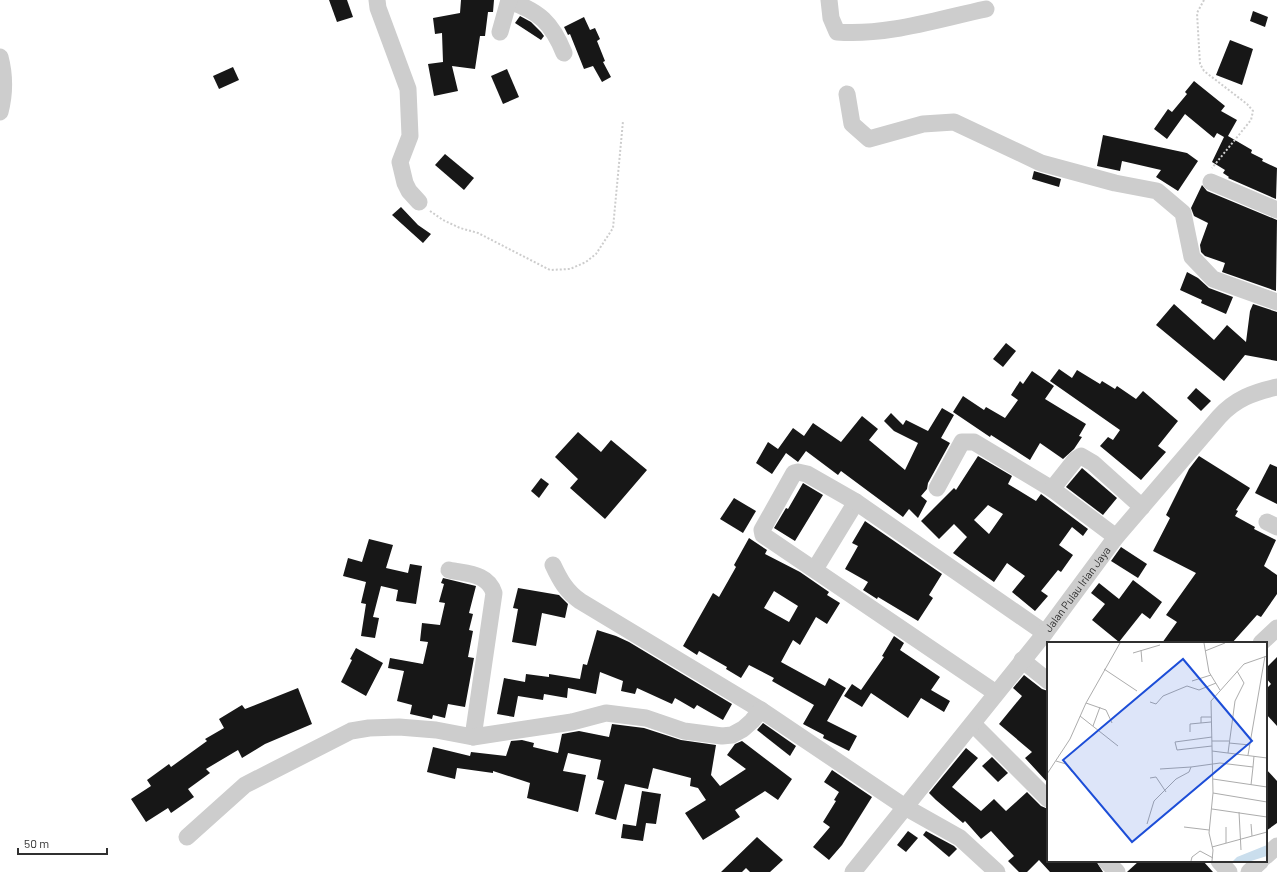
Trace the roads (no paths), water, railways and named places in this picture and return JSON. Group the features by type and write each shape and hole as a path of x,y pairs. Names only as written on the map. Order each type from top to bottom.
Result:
{"street":[{"path":"377,0 408,89 410,136 400,162 408,190 419,202"},
{"path":"829,0 831,18 837,32 857,34 986,9"},
{"path":"500,32 509,1 528,9 546,21 552,28 564,53"},
{"path":"0,57 4,72 4,98 0,112"},
{"path":"848,94 852,124 869,139 923,124 954,122 1041,163 1115,183 1157,191 1183,213 1192,257 1213,279 1277,302"},
{"path":"1211,182 1277,210"},
{"name":"Jalan Pulau Irian Jaya","path":"853,872 1045,633 1116,537 1229,407 1252,393 1277,387"},
{"path":"937,488 959,447 965,440 974,442 1052,489 1116,537"},
{"path":"1052,489 1075,460 1081,456 1092,463 1142,508"},
{"path":"996,693 767,538 762,533 780,496 794,473 798,472 807,474 856,502 1045,633"},
{"path":"814,569 856,502"},
{"path":"553,565 563,584 570,593 580,600 760,710 905,807 960,838 997,872"},
{"path":"449,570 484,578 490,582 494,593 473,736"},
{"path":"1261,642 1277,628"},
{"path":"1022,660 1047,680"},
{"path":"187,837 245,785 351,731 369,728 399,727 436,730 473,736 572,722 606,713 646,718 684,731 722,736 732,735 743,729 752,721 760,710"},
{"path":"973,724 1047,798"},
{"path":"1267,855 1277,846"},
{"path":"1107,862 1117,872"},
{"path":"1220,862 1229,872"},
{"path":"1249,872 1260,862"}]}
